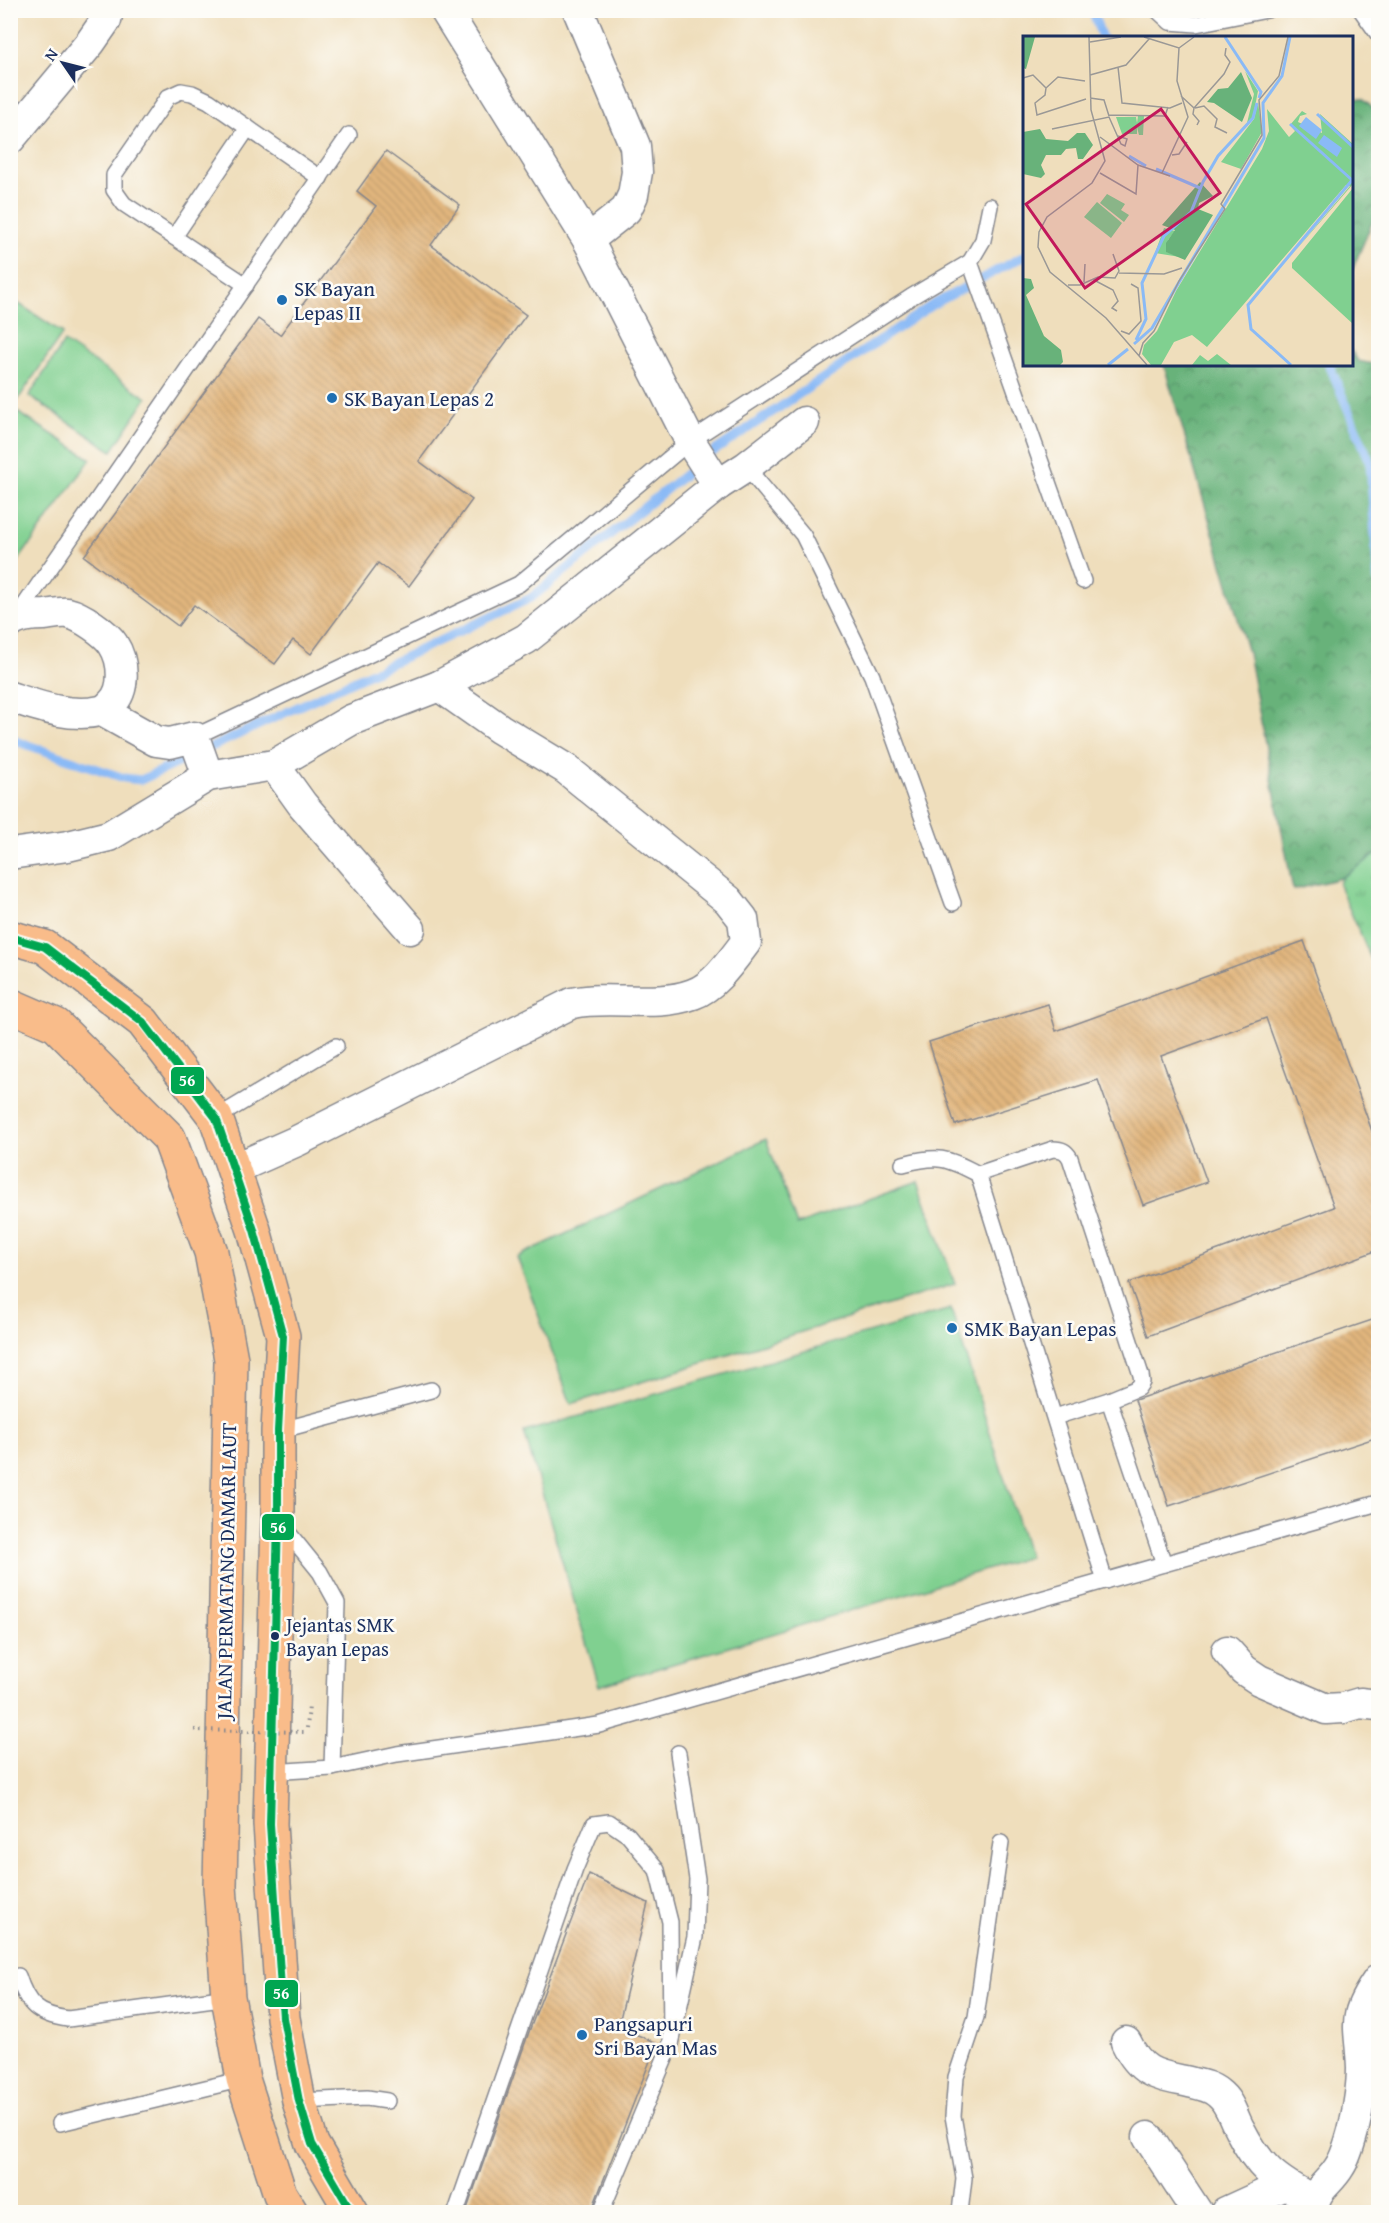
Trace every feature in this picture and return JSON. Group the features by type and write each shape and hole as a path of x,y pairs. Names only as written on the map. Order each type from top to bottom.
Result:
{"highway":[{"path":"10,937 45,947 143,1022 216,1118 254,1230 283,1336 278,1431 278,1520 270,1824 283,2018 299,2102 312,2144 352,2212"},
{"name":"JALAN PERMATANG DAMAR LAUT","path":"10,1005 56,1025 169,1138 211,1252 231,1359 220,1886 228,1997 243,2079 280,2194 291,2212"}],"street":[{"path":"10,139 90,42 106,20 108,10"},
{"path":"446,10 588,240 692,445 715,481"},
{"path":"578,10 635,146 637,172 633,195 626,210 588,240"},
{"path":"10,697 49,709 73,713 102,711 156,741 170,743 201,756 274,765 351,720 439,686 526,639 715,481 746,467 804,422"},
{"path":"13,621 31,616 69,613 99,629 114,645 120,663 122,684 117,699 102,711"},
{"path":"234,1169 297,1141 572,1003 593,999 658,1001 695,994 728,966 746,942 743,920 728,900 566,769 500,729 439,686"},
{"path":"10,854 68,846 109,836 201,756"},
{"path":"274,765 302,804 410,929"},
{"path":"1227,1651 1244,1670 1259,1680 1326,1709 1343,1708 1360,1703 1378,1705"},
{"path":"1126,2042 1133,2057 1145,2069 1162,2076 1206,2086 1218,2092 1229,2104 1254,2155 1267,2171 1313,2206 1341,2165 1348,2146 1370,2065 1358,2038 1358,2017 1365,1998 1378,1980"},
{"path":"1148,2138 1197,2212"},
{"path":"1226,2212 1285,2185"}],"lane":[{"path":"1157,10 1170,22 1197,24 1267,10"},
{"path":"1361,10 1378,34"},
{"path":"246,285 124,204 114,190 114,175 168,98 181,91 209,101 320,178"},
{"path":"174,237 248,128"},
{"path":"13,621 349,135"},
{"path":"201,756 519,584 692,445 911,297 970,262 983,240 990,206"},
{"path":"970,262 1083,581"},
{"path":"746,467 803,535 872,676 953,903"},
{"path":"216,1118 336,1046"},
{"path":"903,1164 928,1158 950,1160 978,1174 1053,1149 1066,1152 1070,1158 1142,1382 1138,1388 1109,1400 1055,1417"},
{"path":"978,1174 1105,1581"},
{"path":"278,1431 431,1390"},
{"path":"1109,1400 1164,1564"},
{"path":"271,1772 332,1768 397,1754 599,1725 1378,1503"},
{"path":"278,1520 320,1572 337,1603 332,1768"},
{"path":"601,2212 671,2044 695,1937 697,1879 678,1753"},
{"path":"456,2212 575,1869 594,1824 609,1822 628,1835 657,1870 670,1922 671,2044"},
{"path":"960,2212 964,2178 954,2116 957,2077 976,2017 1000,1843"},
{"path":"18,1976 22,1990 31,2004 49,2016 68,2019 228,1997"},
{"path":"60,2123 243,2079"},
{"path":"299,2102 367,2098 387,2101"}],"path":[{"path":"194,1730 306,1732"}],"green space":[{"path":"1353,98 1363,99 1378,113 1378,209 1353,268"},
{"path":"10,298 63,333 17,401 11,396"},
{"path":"64,342 147,398 112,451 29,396"},
{"path":"1353,354 1358,361 1378,365 1378,853 1341,878 1293,890 1248,653 1164,366 1353,366"},
{"path":"11,408 91,459 11,571"},
{"path":"1378,853 1378,975 1339,885 1341,878"},
{"path":"766,1139 797,1225 918,1181 955,1284 571,1404 517,1257"},
{"path":"951,1309 1029,1557 599,1686 524,1432"}],"building":[{"name":"SK Bayan Lepas 2","path":"386,151 460,205 431,245 526,315 419,461 472,500 409,586 378,563 311,654 293,640 275,664 194,605 178,626 84,556 258,319 280,335 376,206 357,191"},
{"path":"1304,941 1378,1148 1378,1250 1148,1336 1129,1283 1334,1207 1266,1018 1161,1056 1207,1182 1143,1205 1098,1080 955,1125 929,1042 1048,1004 1056,1031"},
{"path":"1378,1318 1378,1437 1169,1506 1135,1400"},
{"name":"Pangsapuri Sri Bayan Mas","path":"589,1874 648,1903 618,2027 657,2043 591,2212 466,2212 530,2029"}],"waterway":[{"path":"1092,10 1101,36"},
{"path":"10,739 124,778 141,780 531,598 713,452 932,305 1023,257"},
{"path":"1330,366 1370,462 1378,580"}],"transit line":[{"name":"56","path":"10,937 45,947 143,1022 216,1118 254,1230 283,1336 278,1431 278,1520 270,1824 283,2018 299,2101 312,2144 352,2212"}],"place":[{"name":"SK Bayan Lepas II","path":"282,300"},
{"name":"SK Bayan Lepas 2","path":"332,398"},
{"name":"SMK Bayan Lepas","path":"952,1328"},
{"name":"Jejantas SMK Bayan Lepas","path":"275,1636"},
{"name":"Pangsapuri Sri Bayan Mas","path":"582,2035"}]}
